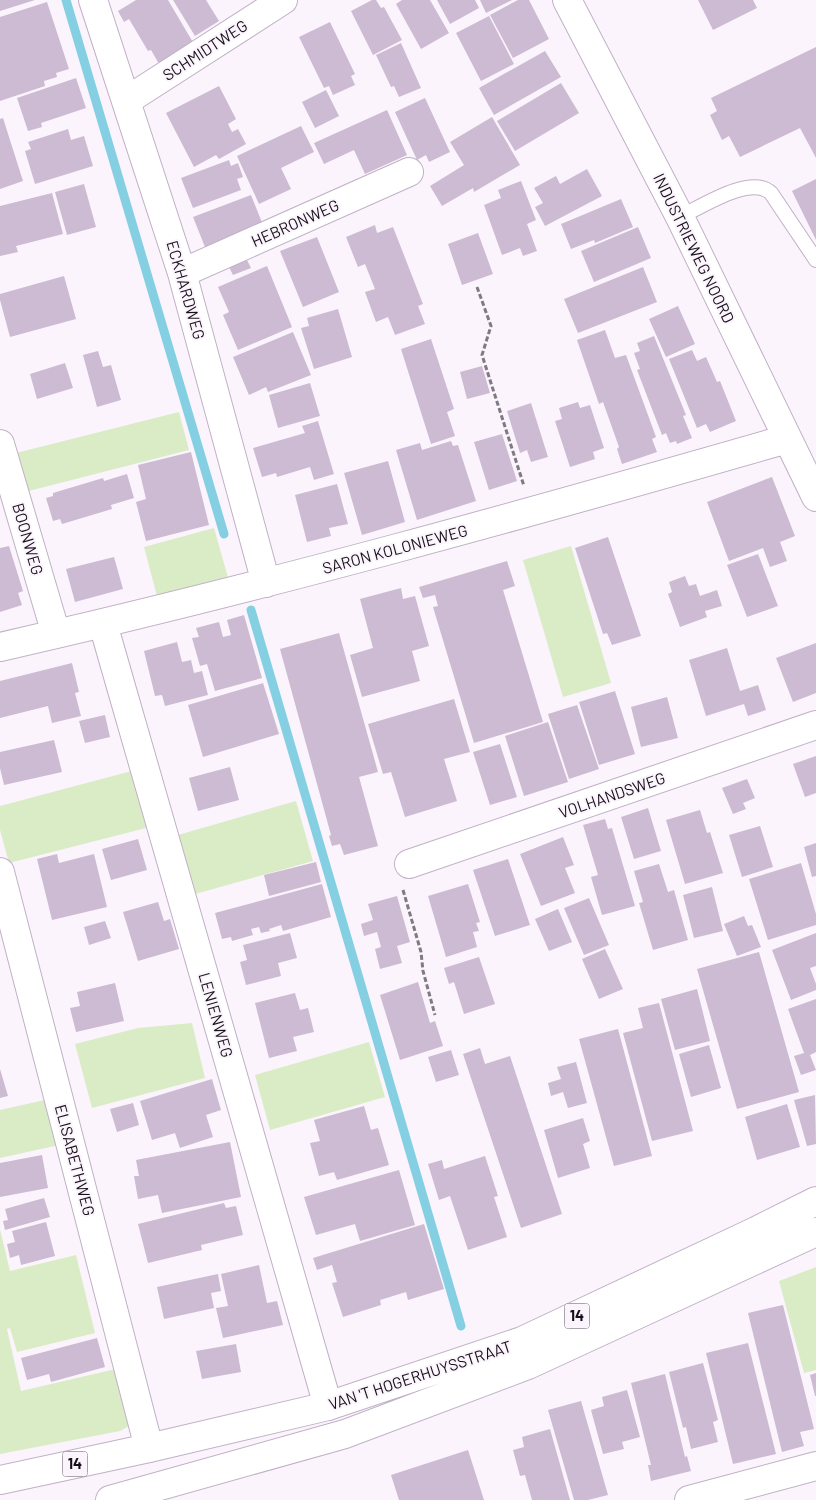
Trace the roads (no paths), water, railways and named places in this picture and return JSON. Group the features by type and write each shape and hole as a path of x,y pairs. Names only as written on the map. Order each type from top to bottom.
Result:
{"street":[{"name":"ECKHARDWEG","path":"93,0 182,273 266,583"},
{"name":"SCHMIDTWEG","path":"126,101 283,0"},
{"name":"INDUSTRIEWEG NOORD","path":"568,0 680,217 786,439 816,497"},
{"name":"HEBRONWEG","path":"182,273 409,172"},
{"name":"SARON KOLONIEWEG","path":"0,647 103,624 266,583 532,512 786,439"},
{"name":"BOONWEG","path":"0,444 56,634"},
{"name":"LENIENWEG","path":"103,624 328,1406"},
{"name":"VOLHANDSWEG","path":"408,864 816,725"},
{"name":"ELISABETHWEG","path":"0,872 149,1448"},
{"name":"VAN 'T HOGERHUYSSTRAAT","path":"0,1480 149,1448 328,1406 522,1341 816,1201"},
{"name":"VAN 'T HOGERHUYSSTRAAT","path":"110,1500 345,1434 510,1372 816,1232"},
{"path":"689,1500 816,1466"}],"lane":[{"path":"680,217 739,188 753,186 765,188 771,193 816,260"}],"waterway":[{"path":"66,0 224,534"},
{"path":"251,610 461,1326"}]}
